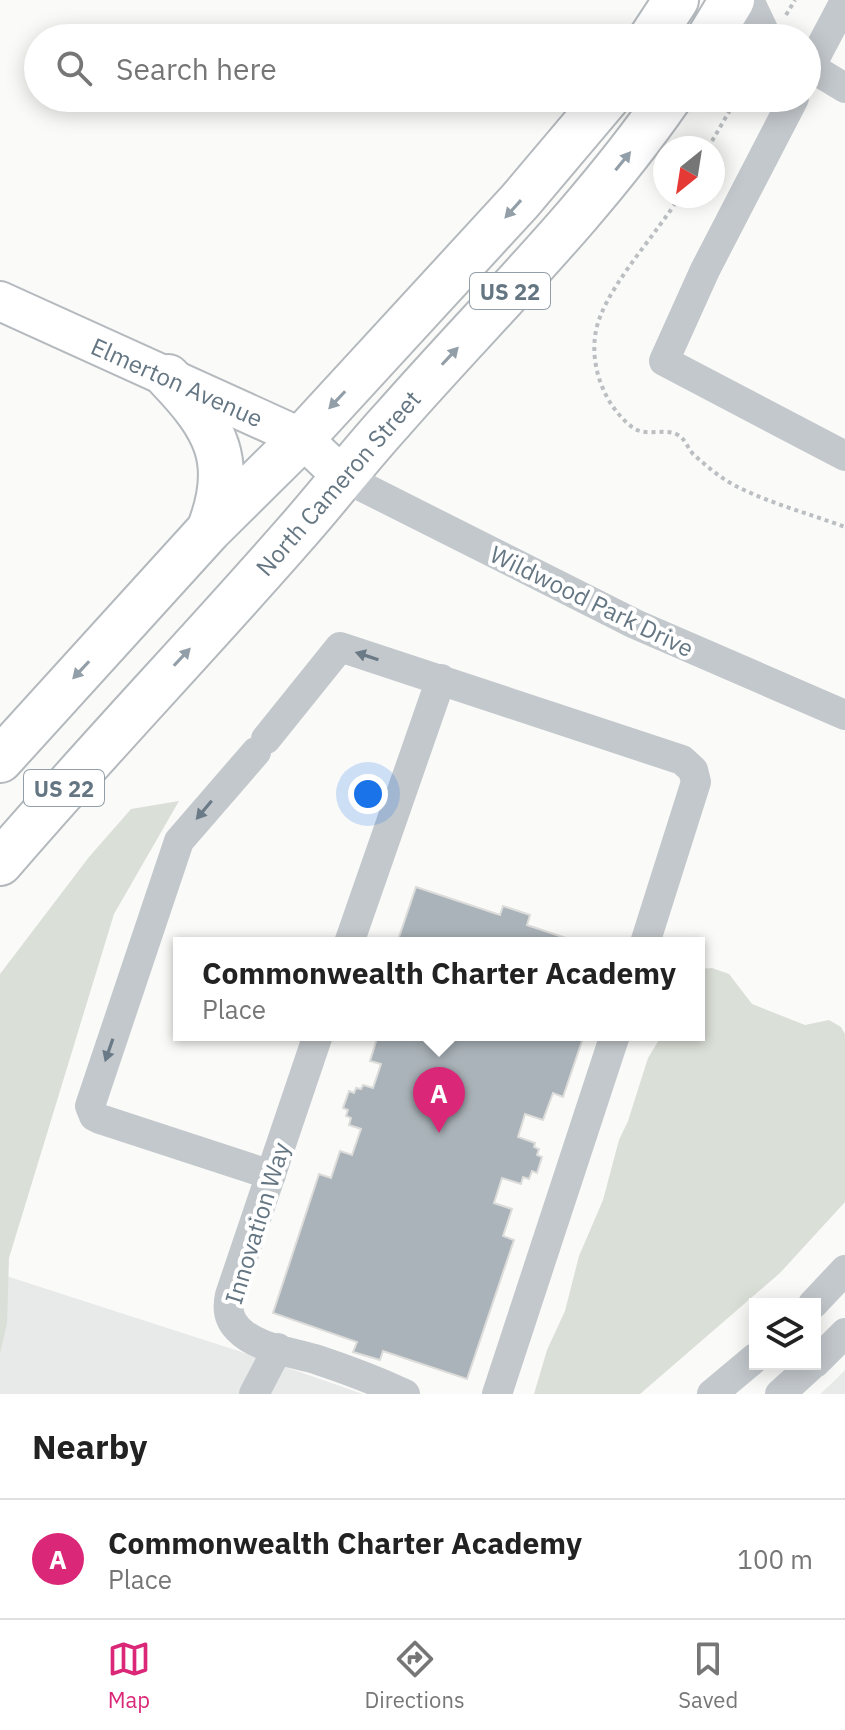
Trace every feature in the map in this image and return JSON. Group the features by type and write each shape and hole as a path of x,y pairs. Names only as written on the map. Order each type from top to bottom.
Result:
{"highway":[{"path":"660,24 676,0"},
{"path":"717,24 732,0"},
{"name":"US 22","path":"0,760 209,530 302,438 520,201 595,112"},
{"name":"North Cameron Street","path":"0,863 591,200 658,112"},
{"path":"168,377 204,418 220,455 221,491 209,530"}],"main road":[{"name":"Elmerton Avenue","path":"0,301 302,438 343,477"}],"street":[{"path":"749,0 760,24"},
{"path":"821,45 845,1"},
{"path":"821,76 845,88"},
{"path":"787,112 705,270 664,361 845,456"},
{"name":"Wildwood Park Drive","path":"343,477 635,624 845,715"},
{"path":"271,1175 94,1116 90,1106 179,841 261,746 340,647 682,760 693,770 696,782 692,799 647,937"},
{"path":"351,937 441,679"},
{"name":"Innovation Way","path":"316,1041 228,1309 230,1318 244,1334 259,1343 405,1394"},
{"path":"497,1394 613,1041"},
{"path":"819,1298 845,1270"},
{"path":"821,1356 845,1333"},
{"path":"254,1394 278,1348"},
{"path":"712,1394 749,1363"},
{"path":"780,1394 806,1370"}],"path":[{"path":"715,136 729,112"}],"shaded area":[{"path":"179,801 114,914 9,1258 7,1323 0,1354 0,974 89,857 131,809"},
{"path":"705,969 729,974 752,1004 805,1025 829,1020 841,1027 845,1034 845,1202 780,1273 640,1394 534,1394 547,1350 565,1311 579,1256 603,1200 619,1140 648,1058 658,1041 705,1041"},
{"path":"0,1274 254,1356 363,1394 0,1394"},
{"path":"845,1370 845,1394 820,1394 830,1385"}],"building":[{"path":"416,887 500,915 503,906 530,915 527,925 563,937 399,937"},
{"path":"376,1041 582,1041 563,1097 553,1093 543,1120 525,1114 518,1137 535,1143 534,1147 539,1149 537,1155 542,1157 537,1173 532,1171 529,1179 523,1177 521,1184 502,1178 494,1203 512,1209 503,1236 514,1240 467,1379 383,1351 380,1360 353,1352 357,1342 273,1313 319,1174 331,1178 340,1151 352,1155 361,1129 349,1125 351,1118 346,1116 348,1110 343,1108 349,1091 354,1093 356,1088 361,1089 363,1085 373,1088 381,1064 370,1061"}],"place":[{"name":"Commonwealth Charter Academy","path":"439,1133"}]}
